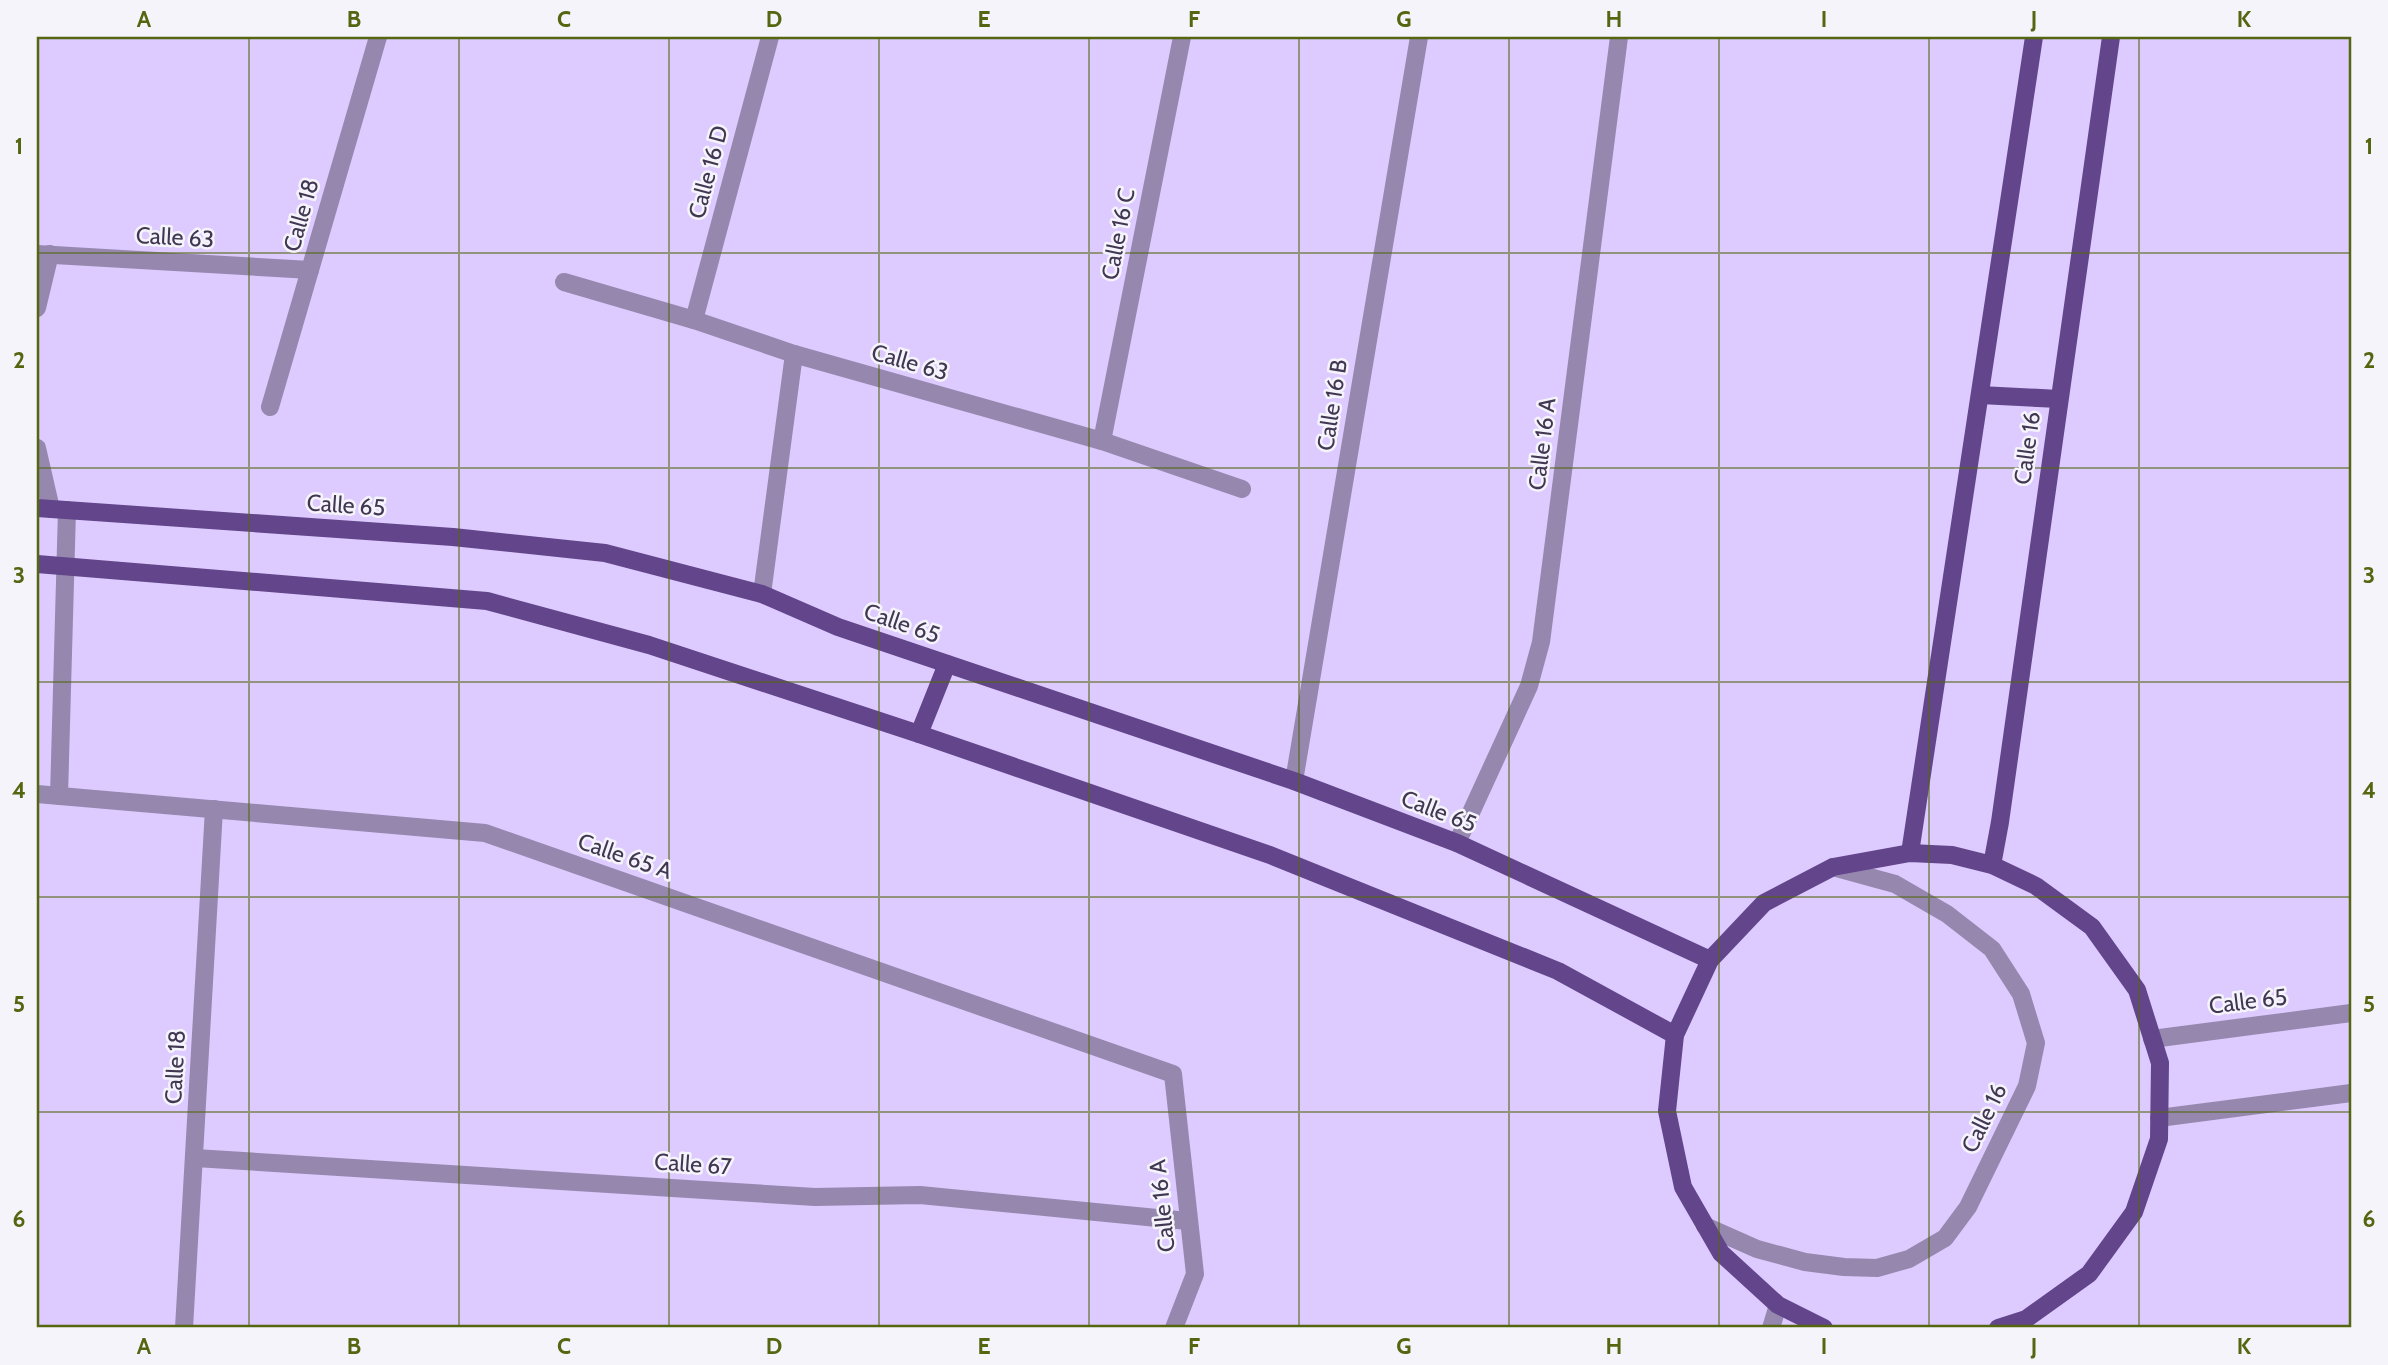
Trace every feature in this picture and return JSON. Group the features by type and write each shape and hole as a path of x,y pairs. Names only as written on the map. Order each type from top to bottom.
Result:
{"main road":[{"path":"1910,853 2034,37"},
{"name":"Calle 16","path":"1992,865 2111,37"},
{"path":"1980,395 2059,399"},
{"name":"Calle 65","path":"52,509 453,537 605,553 762,594 838,627 1294,781 1457,843 1710,960"},
{"path":"37,564 487,601 649,645 919,734 1270,855 1558,971 1675,1035"},
{"path":"919,734 947,664"},
{"path":"1824,1328 1778,1305 1721,1253 1683,1187 1667,1111 1675,1035 1710,960 1764,903 1833,867 1910,853 1952,855 1992,865 2036,886 2092,928 2137,990 2160,1063 2159,1139 2134,1212 2089,1274 2026,1319 1998,1328"}],"street":[{"name":"Calle 18","path":"270,407 378,37"},
{"name":"Calle 16 D","path":"694,320 770,37"},
{"name":"Calle 16 C","path":"1102,442 1182,37"},
{"name":"Calle 16 B","path":"1294,781 1419,37"},
{"name":"Calle 16 A","path":"1457,843 1529,686 1542,642 1619,37"},
{"name":"Calle 63","path":"43,254 310,270"},
{"path":"37,308 43,254"},
{"name":"Calle 63","path":"564,282 694,320 794,354 1102,442 1242,489"},
{"path":"762,594 794,354"},
{"path":"37,448 66,566 59,796"},
{"name":"Calle 65 A","path":"37,794 485,833 1173,1074"},
{"name":"Calle 18","path":"184,1328 214,809"},
{"name":"Calle 16","path":"1706,1226 1757,1250 1805,1262 1844,1268 1877,1268 1909,1259 1945,1238 1968,1207 2027,1086 2036,1043 2021,994 1992,949 1947,914 1895,884 1833,867"},
{"name":"Calle 65","path":"2152,1039 2351,1013"},
{"name":"Calle 16 A","path":"1173,1074 1195,1274 1174,1328"},
{"path":"2159,1118 2351,1093"},
{"name":"Calle 67","path":"195,1158 815,1197 920,1195 1188,1222"},
{"path":"1771,1328 1778,1305"}]}
